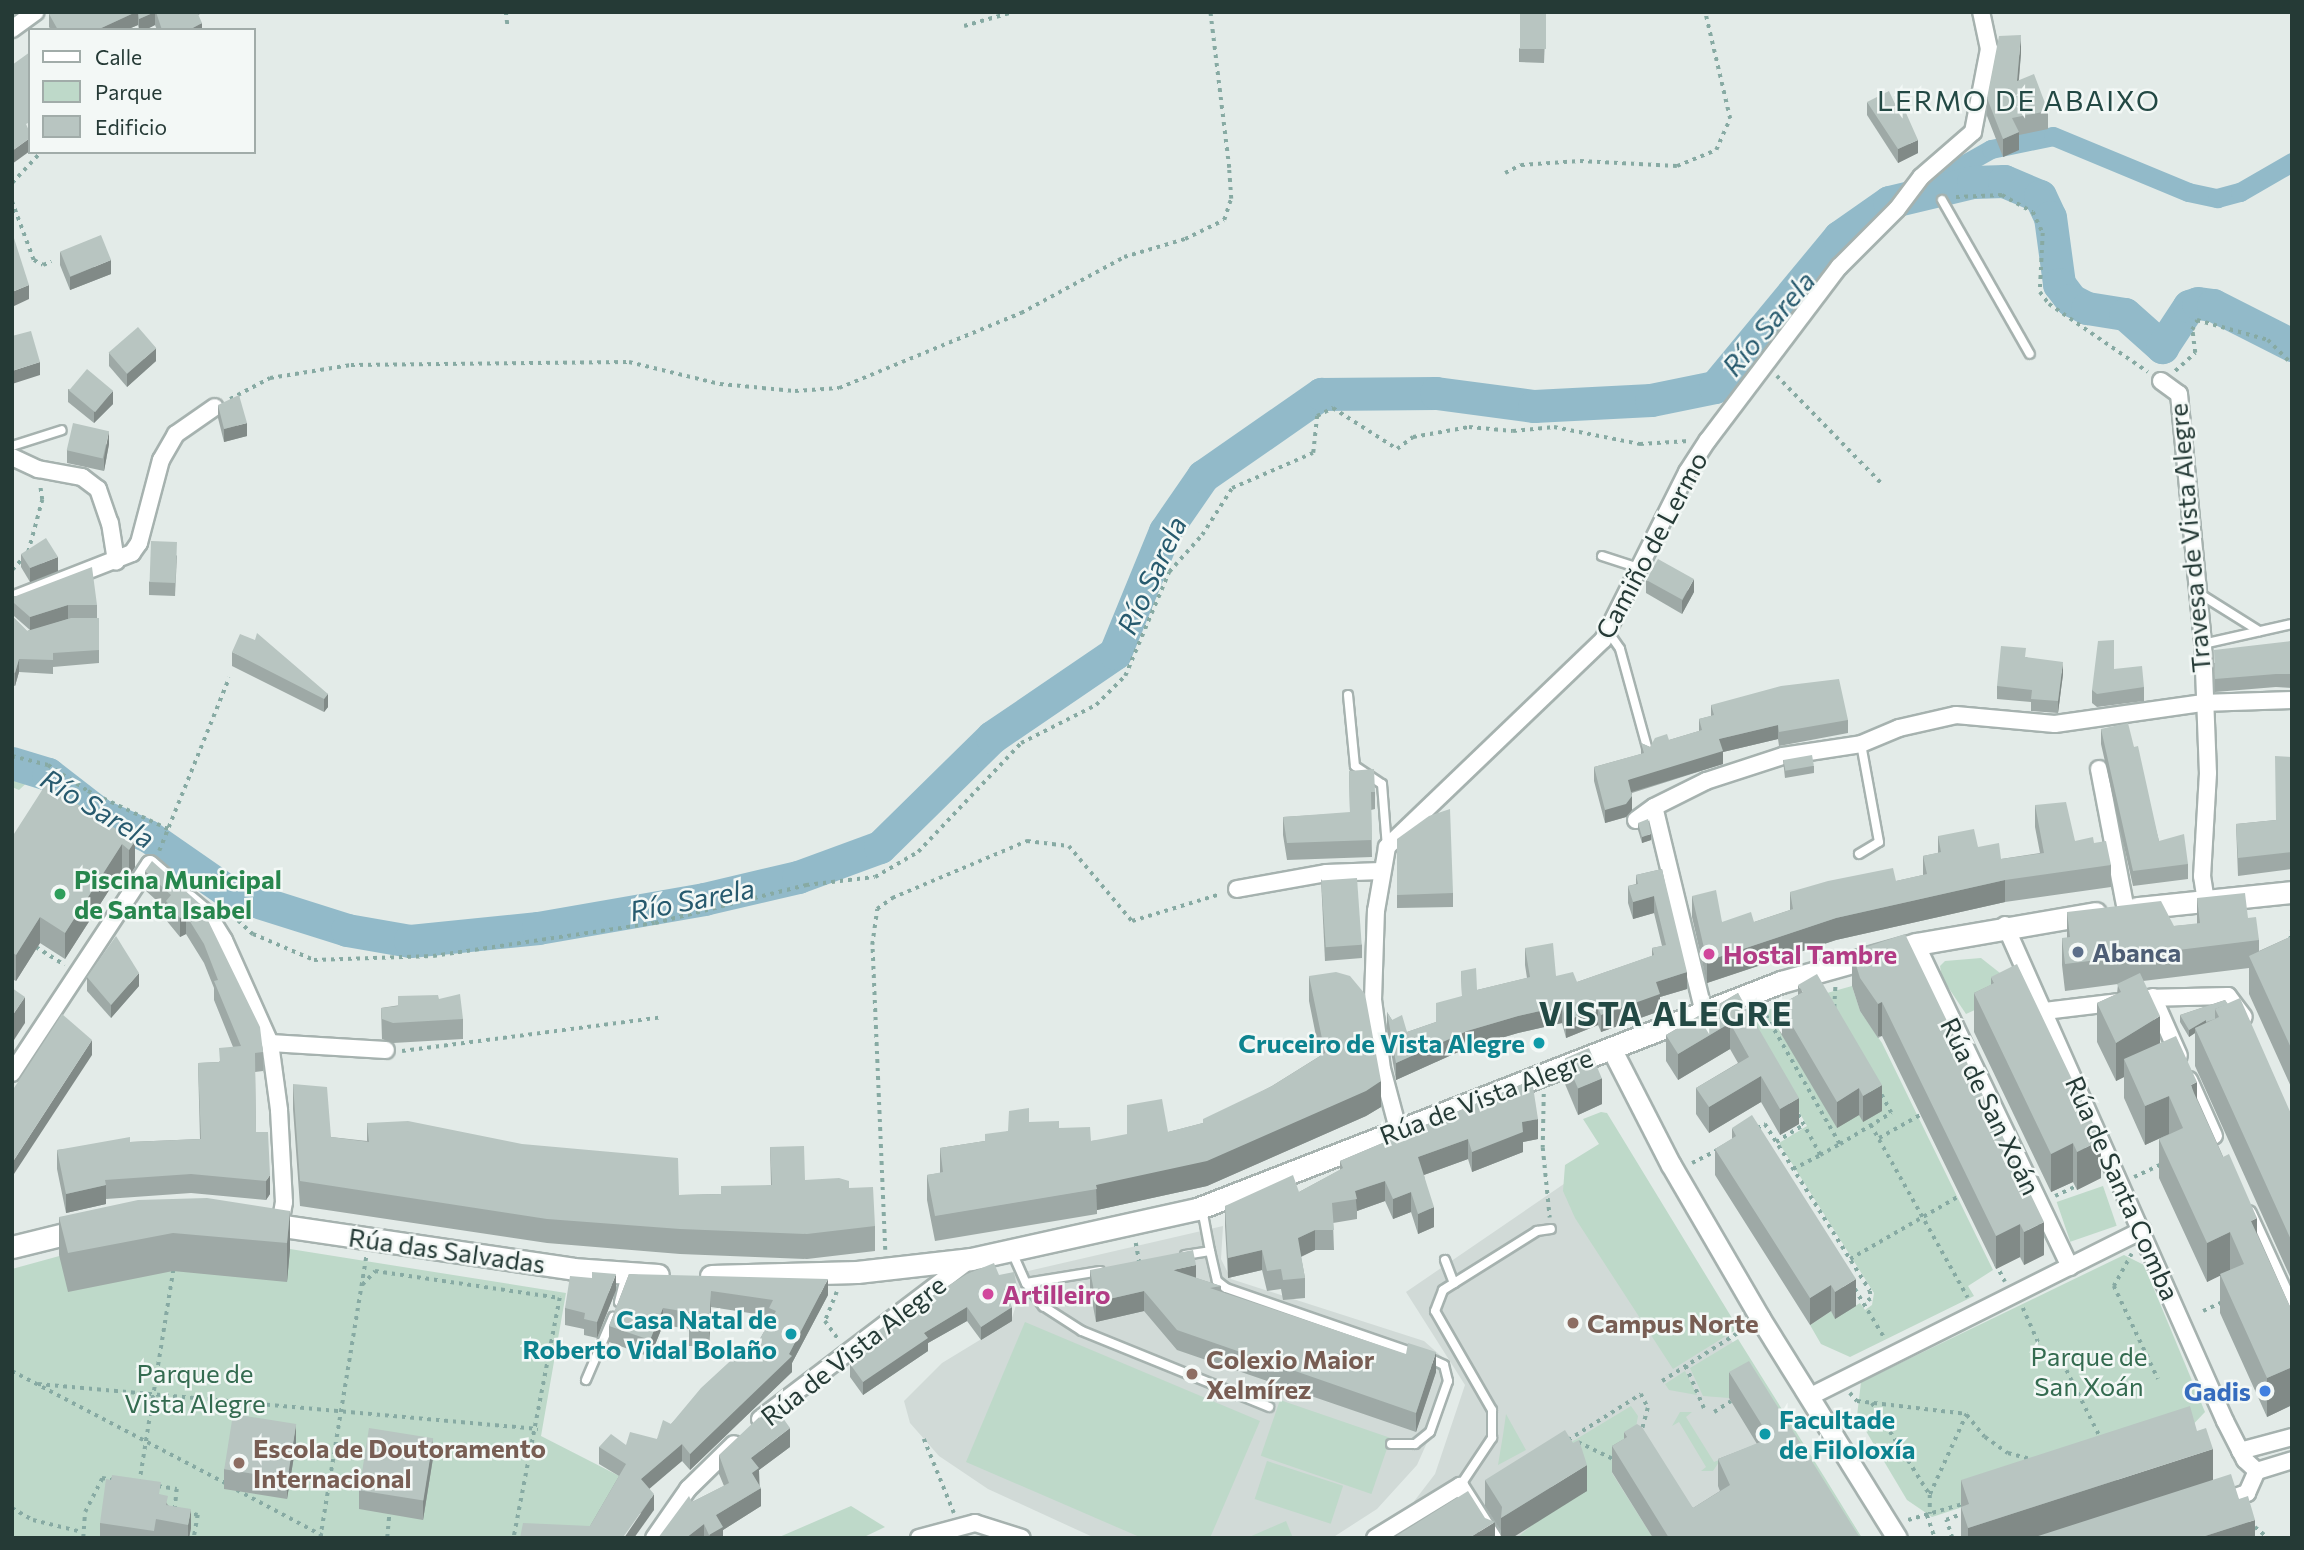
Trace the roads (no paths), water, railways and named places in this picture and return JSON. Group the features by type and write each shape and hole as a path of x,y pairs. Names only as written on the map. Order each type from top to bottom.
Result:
{"main road":[{"name":"Rúa de Vista Alegre","path":"885,1269 1012,1252 1202,1208 1398,1129 1781,982 1916,944 2005,925 2292,892"},
{"name":"Rúa das Salvadas","path":"243,1220 626,1274 687,1275 885,1269"},
{"path":"12,1247 111,1225"}],"street":[{"name":"Camiño de Lermo","path":"1387,847 1609,632 1638,568 1708,440 1839,267 1897,209 1922,177 1973,132 1989,49 1981,12"},
{"path":"12,29 32,13"},
{"name":"Travesa de Vista Alegre","path":"2161,381 2179,394 2199,593 2203,643 2202,703 2208,773 2202,876 2206,901"},
{"path":"12,600 76,572 116,562 139,543 161,460 176,434 215,407"},
{"path":"12,457 38,469 82,477 98,489 108,512 116,562"},
{"name":"Travesa de Vista Alegre","path":"1636,820 1654,807 1706,782 1783,757 1861,744 1899,729 1956,715 2056,724 2202,703 2292,700"},
{"path":"2099,769 2126,910"},
{"path":"1654,807 1704,1013"},
{"path":"1387,847 1381,871 1368,997 1382,1069 1398,1129"},
{"path":"12,1073 150,864 209,916 270,1042 279,1110 281,1225"},
{"path":"1237,889 1326,873 1381,871"},
{"name":"Rúa de Santa Comba","path":"2005,925 2240,1451 2257,1471"},
{"name":"Rúa de San Xoán","path":"1916,944 2070,1267"},
{"path":"2045,1011 2153,997 2228,996 2236,1002 2250,1029"},
{"path":"2153,997 2219,1149"},
{"path":"270,1042 386,1050"},
{"path":"1611,1048 1678,1177 1809,1397 1897,1538"},
{"path":"2243,1203 2292,1310"},
{"path":"1809,1397 2143,1230"},
{"name":"Rúa de Vista Alegre","path":"654,1538 688,1489 765,1415 971,1259"},
{"path":"2240,1451 2292,1437"},
{"path":"2199,1510 2247,1493 2257,1471 2292,1460"},
{"path":"1375,1538 1460,1486 1493,1538"},
{"path":"919,1538 958,1525 984,1524 1022,1538"}],"lane":[{"path":"1942,200 2030,354"},
{"path":"12,446 62,430"},
{"path":"1602,556 1638,568"},
{"path":"2199,593 2259,631"},
{"path":"2203,643 2292,624"},
{"path":"1609,632 1620,649 1649,754"},
{"path":"1348,695 1355,766 1382,784 1382,824 1387,847"},
{"path":"1859,854 1879,842 1861,744"},
{"path":"1202,1208 1217,1281 1226,1288 1444,1365 1448,1381 1430,1432 1415,1444 1391,1444"},
{"path":"1460,1486 1488,1449 1494,1424 1492,1410 1436,1311 1443,1290 1537,1231 1551,1229"},
{"path":"1180,1256 1210,1251"},
{"path":"1012,1252 1026,1283 1043,1306 1082,1331 1269,1407"},
{"path":"1445,1260 1454,1283"},
{"path":"1026,1283 1114,1268"},
{"path":"586,1380 620,1300 626,1274"}],"waterway":[{"path":"1929,190 1936,180 1991,149 2053,136 2188,192 2217,198 2240,192 2292,162"},
{"name":"Río Sarela","path":"12,763 48,774 101,815 148,836 230,893 347,930 410,941 538,928 704,899 798,877 880,847 992,737 1115,653 1165,531 1203,476 1321,394 1436,393 1534,406 1651,400 1715,387 1839,237 1889,202 1973,182 2004,181 2040,196 2050,217 2059,284 2071,300 2087,308 2125,314 2162,347 2189,306 2198,303 2213,305 2292,345"}],"place":[{"name":"Piscina Municipal de Santa Isabel","path":"60,894"},
{"name":"Abanca","path":"2078,952"},
{"name":"Hostal Tambre","path":"1709,954"},
{"name":"Cruceiro de Vista Alegre","path":"1539,1043"},
{"name":"Artilleiro","path":"988,1294"},
{"name":"Campus Norte","path":"1573,1323"},
{"name":"Casa Natal de Roberto Vidal Bolaño","path":"791,1334"},
{"name":"Colexio Maior Xelmírez","path":"1192,1374"},
{"name":"Gadis","path":"2265,1391"},
{"name":"Facultade de Filoloxía","path":"1765,1434"},
{"name":"Escola de Doutoramento Internacional","path":"239,1463"}],"district":[{"name":"LERMO DE ABAIXO","path":"2019,100"},
{"name":"VISTA ALEGRE","path":"1666,1013"}],"park label":[{"name":"Parque de San Xoán","path":"2089,1371"},
{"name":"Parque de Vista Alegre","path":"195,1388"}]}
